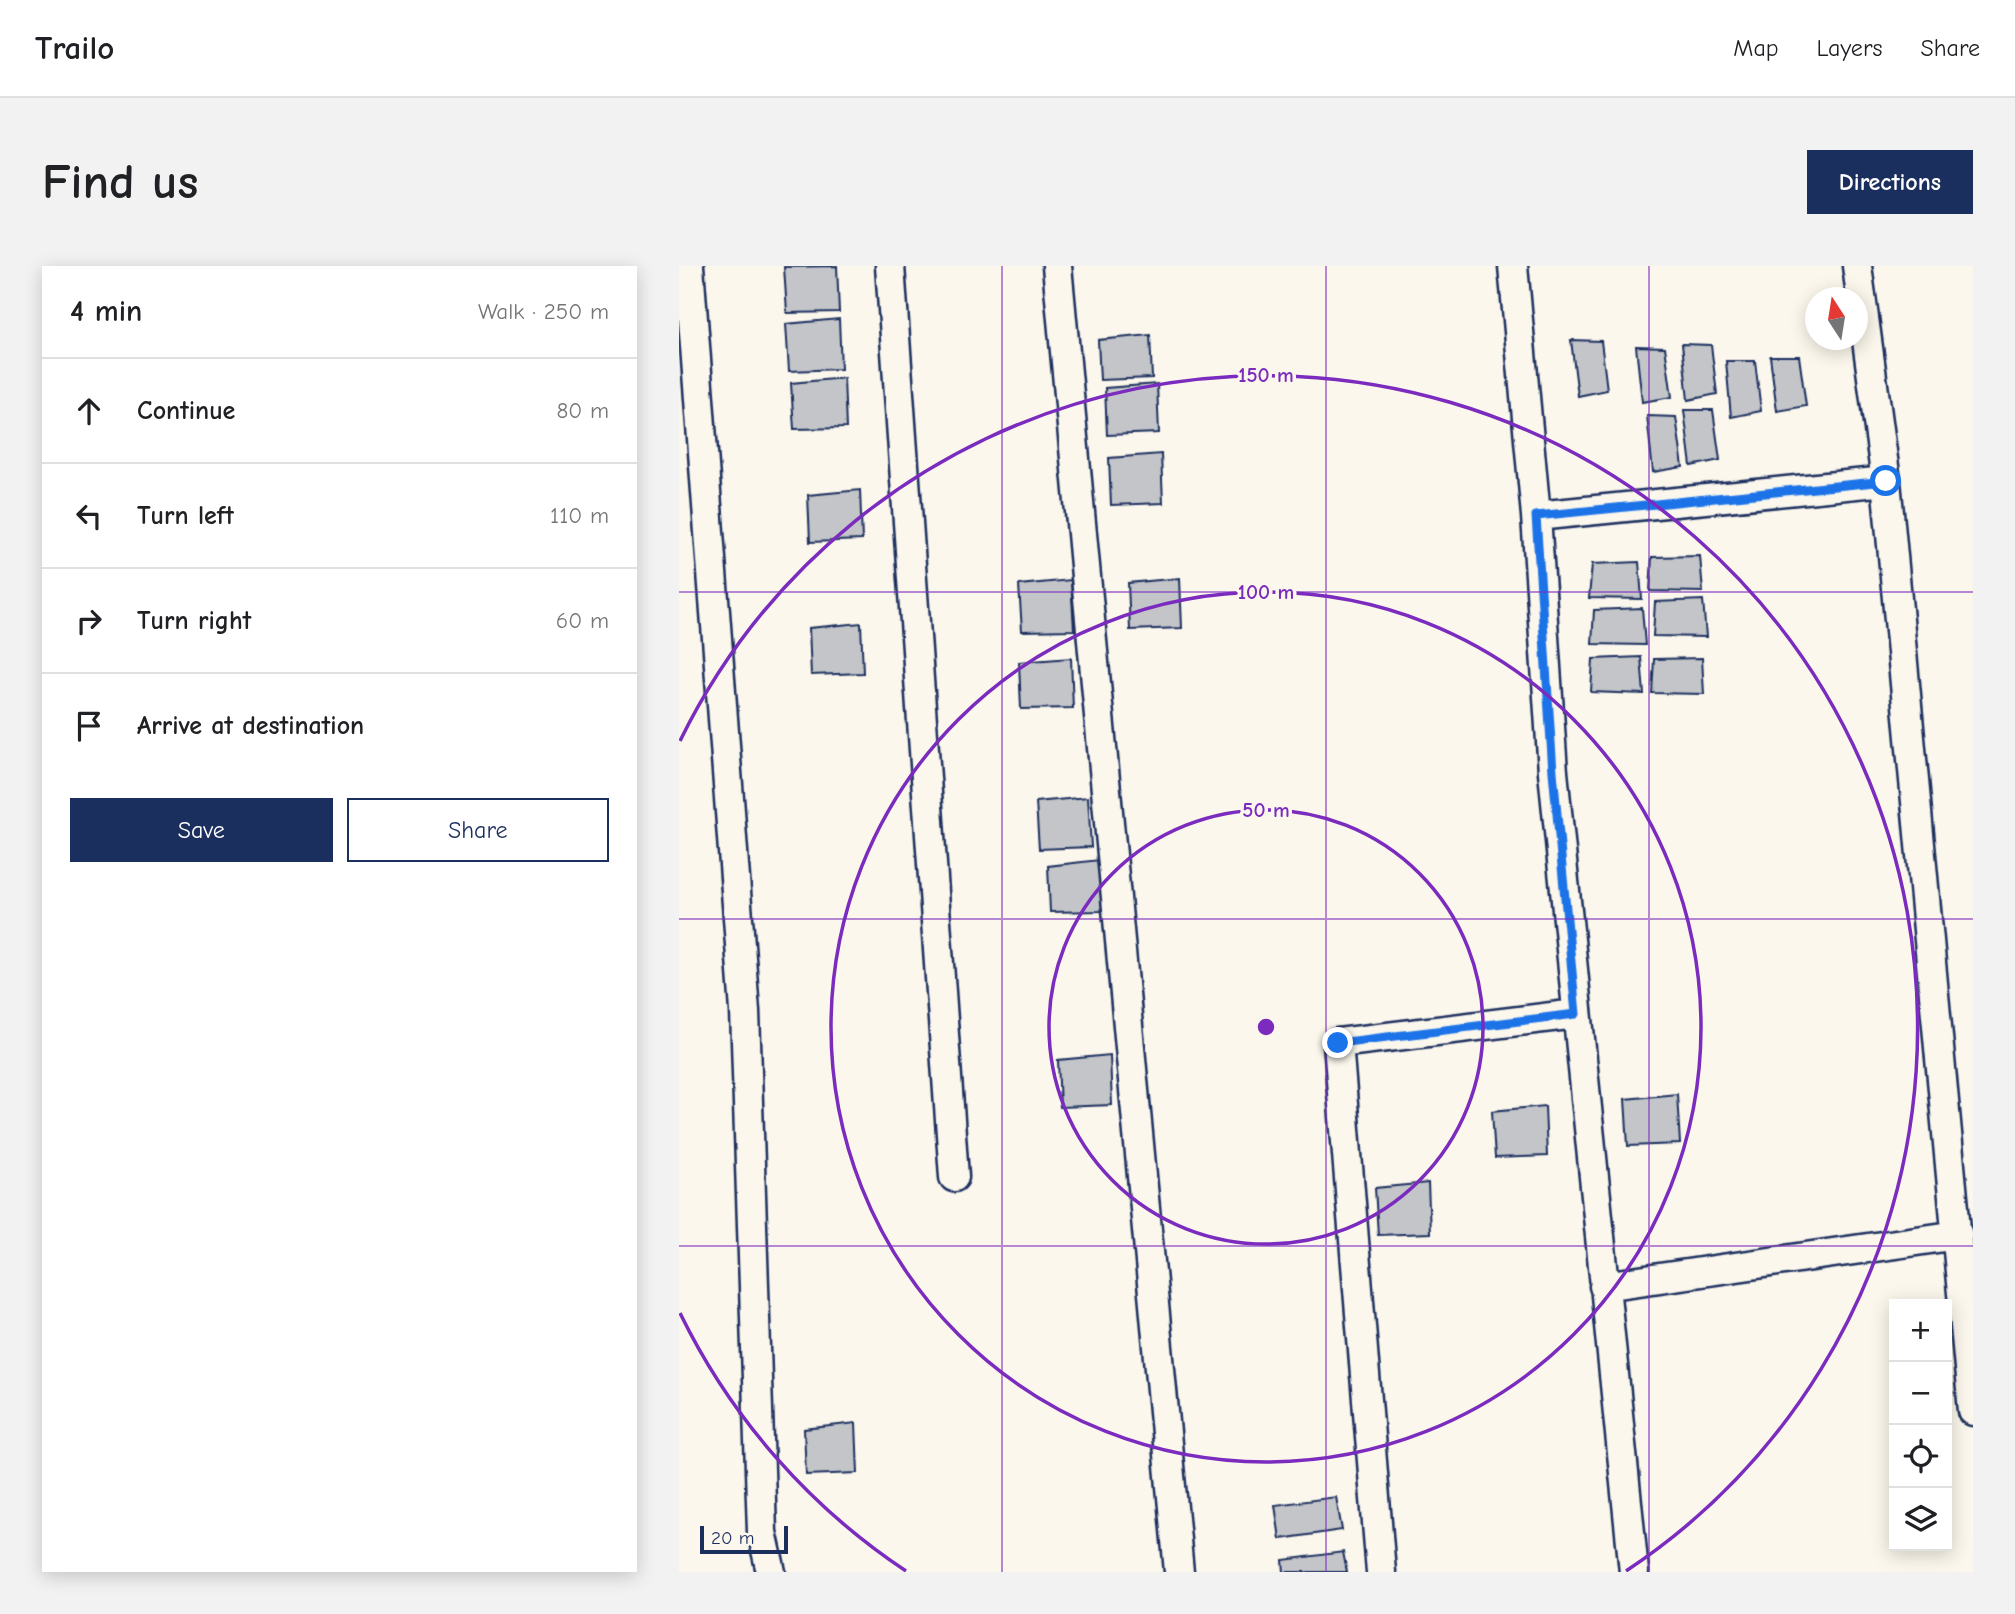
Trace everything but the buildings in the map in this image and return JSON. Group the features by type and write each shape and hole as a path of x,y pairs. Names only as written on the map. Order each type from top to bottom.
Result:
{"street":[{"path":"689,266 745,1012 762,1532 771,1572"},
{"path":"890,266 954,1177"},
{"path":"1058,266 1179,1572"},
{"path":"1513,266 1536,516 1553,772 1634,1572"},
{"path":"1857,266 1886,481 1973,1411"},
{"path":"1536,516 1886,481"},
{"path":"1381,1572 1338,1043 1576,1014"},
{"path":"1604,1286 1958,1235"}],"route":[{"path":"1338,1043 1576,1014 1553,772 1536,516 1886,481"}]}
